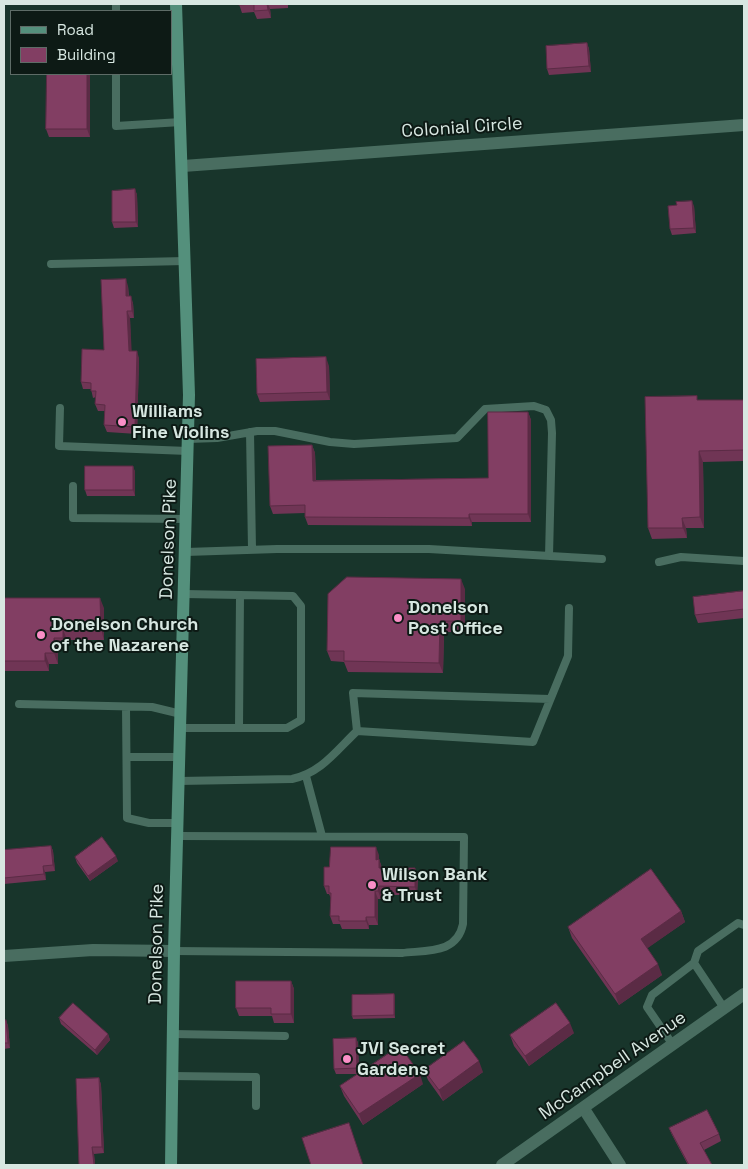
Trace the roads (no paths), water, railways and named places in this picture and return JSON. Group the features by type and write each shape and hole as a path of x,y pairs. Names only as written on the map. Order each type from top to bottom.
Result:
{"main road":[{"name":"Donelson Pike","path":"171,1165 174,951 188,445 188,330 176,4"}],"street":[{"name":"Colonial Circle","path":"182,166 744,125"},
{"path":"4,956 92,950 174,951"},
{"name":"McCampbell Avenue","path":"502,1165 584,1109 744,994"},
{"path":"584,1109 620,1165"}],"lane":[{"path":"116,75 116,126 181,122"},
{"path":"51,264 185,261"},
{"path":"60,408 59,446 188,445 250,432 275,431 354,444 457,438 486,409 534,406 546,410 551,420 549,556"},
{"path":"250,432 252,549"},
{"path":"73,486 73,518 186,519"},
{"path":"186,552 252,549 429,549 602,559"},
{"path":"659,562 681,557 744,561"},
{"path":"180,728 287,728 301,720 301,606 293,596 184,594"},
{"path":"239,728 240,595"},
{"path":"179,781 292,779 306,776 316,771 357,731 533,742 568,656 569,608"},
{"path":"357,731 353,693 550,699"},
{"path":"18,704 152,708 180,714"},
{"path":"126,707 127,818 177,830 322,836 464,837 463,924 461,935 452,945 402,953 174,951"},
{"path":"127,757 180,757"},
{"path":"306,776 322,836"},
{"path":"673,1045 647,1007 652,995 694,963 698,952 738,923 744,925"},
{"path":"694,963 724,1008"},
{"path":"173,1034 285,1036"},
{"path":"172,1076 256,1077 256,1106"}],"place":[{"name":"Williams Fine Violins","path":"122,422"},
{"name":"Donelson Post Office","path":"398,618"},
{"name":"Donelson Church of the Nazarene","path":"41,635"},
{"name":"Wilson Bank & Trust","path":"372,885"},
{"name":"JVI Secret Gardens","path":"347,1059"}]}
